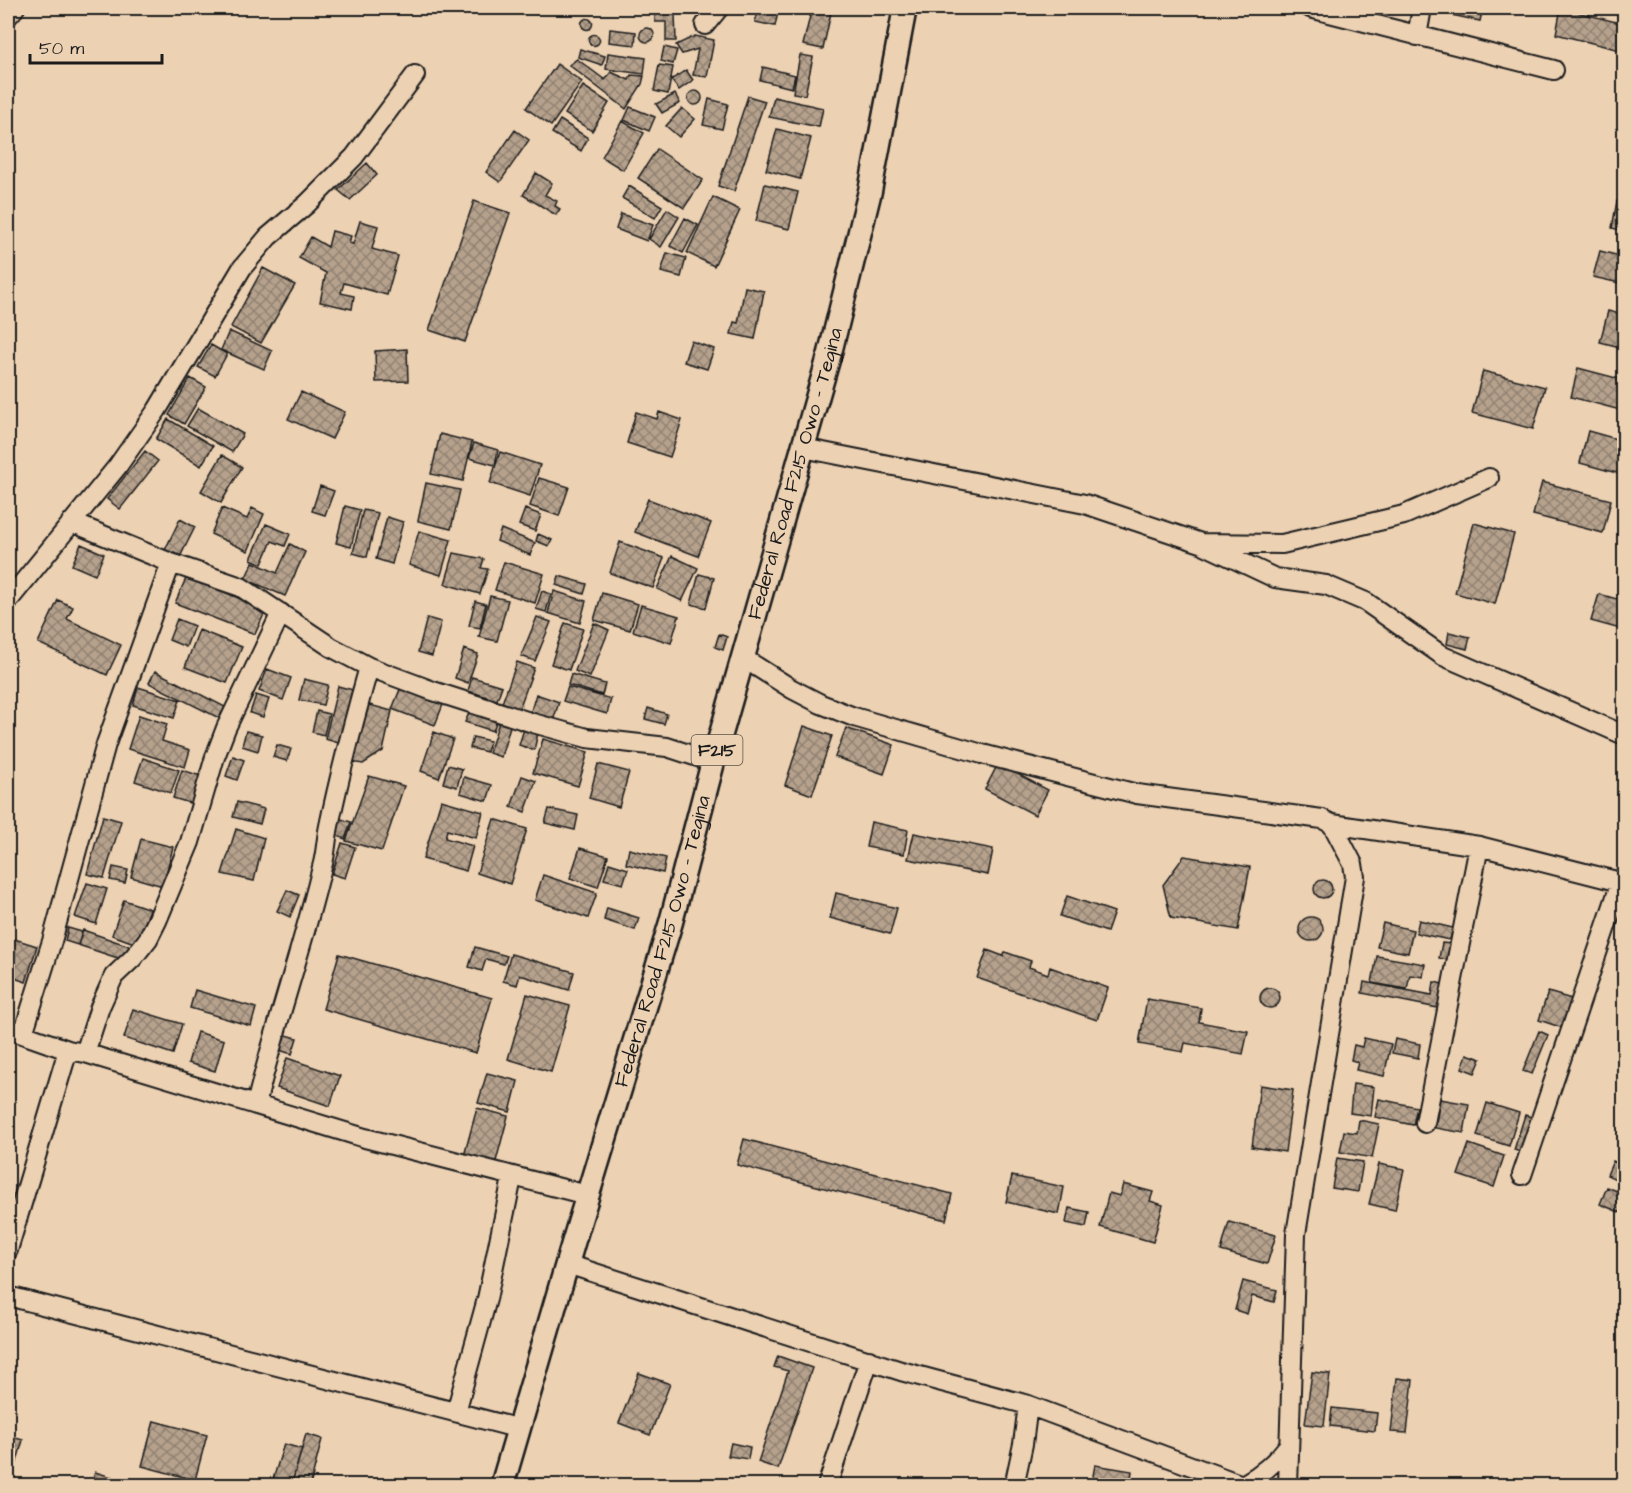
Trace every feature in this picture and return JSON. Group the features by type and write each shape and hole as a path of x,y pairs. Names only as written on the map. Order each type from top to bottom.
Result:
{"main road":[{"name":"Federal Road F215 Owo - Tegina","path":"502,1485 671,922 713,762 830,353 870,191 905,8"}],"street":[{"path":"8,16 15,8"},
{"path":"705,25 719,8"},
{"path":"1417,36 1422,8"},
{"path":"1321,9 1417,36 1554,70"},
{"path":"8,601 117,467 157,410 242,268 268,237 307,204 354,157 415,75"},
{"path":"802,448 1085,504 1201,543 1275,578 1326,585 1366,602 1443,656 1624,735"},
{"path":"1201,543 1282,544 1404,515 1489,478"},
{"path":"71,522 241,587 331,647 369,667 433,691 587,738 667,747 713,762"},
{"path":"171,562 106,744 55,930 15,1032 365,1138 587,1196"},
{"path":"8,1250 76,1051 114,976 133,958 148,939 157,921 190,842 226,728 280,613"},
{"path":"744,658 792,689 854,717 982,754 1137,794 1322,819 1332,824 1479,846 1623,882 1522,1175"},
{"path":"256,1105 269,1051 284,1006 323,865 329,828 369,667"},
{"path":"1288,1485 1296,1234 1355,877 1353,864 1332,824"},
{"path":"1425,1123 1479,846"},
{"path":"456,1413 487,1299 512,1178"},
{"path":"567,1264 868,1360 1028,1405 1245,1485 1278,1460 1288,1446"},
{"path":"8,1296 520,1429"},
{"path":"827,1485 868,1360"},
{"path":"1014,1485 1028,1405"}],"building":[{"path":"759,8 779,8 775,26 755,22"},
{"path":"812,8 832,8 823,49 803,45"},
{"path":"1428,8 1483,8 1480,21 1428,10"},
{"path":"1561,8 1624,24 1624,51 1556,34"},
{"path":"655,14 675,14 676,41 666,41 666,22 655,22"},
{"path":"587,19 591,20 591,28 587,29 583,28 582,24 583,20"},
{"path":"644,28 650,28 654,35 650,42 644,42 640,38 640,32"},
{"path":"610,29 636,32 635,45 609,42"},
{"path":"594,35 598,36 598,44 594,45 590,44 589,40 590,36"},
{"path":"695,36 714,40 707,77 693,75 698,49 682,54 676,45"},
{"path":"664,47 677,50 673,64 661,61"},
{"path":"580,49 605,56 602,65 578,57"},
{"path":"608,53 646,58 644,74 606,69"},
{"path":"800,55 813,57 805,95 793,93"},
{"path":"577,59 605,80 611,72 629,80 631,75 644,76 642,84 626,109 569,65"},
{"path":"557,64 582,82 551,126 526,108"},
{"path":"659,65 673,67 668,94 654,91"},
{"path":"763,67 795,75 792,88 760,80"},
{"path":"686,70 693,80 679,90 671,80"},
{"path":"583,86 609,103 592,131 565,114"},
{"path":"695,91 700,93 702,98 700,103 695,105 690,103 688,98 690,93"},
{"path":"675,94 680,103 662,113 656,104"},
{"path":"748,96 765,101 734,191 718,186"},
{"path":"774,97 823,108 819,127 769,117"},
{"path":"709,99 728,104 722,129 703,125"},
{"path":"630,107 655,117 649,131 624,120"},
{"path":"682,108 695,119 679,137 666,126"},
{"path":"560,120 588,138 581,151 552,133"},
{"path":"622,121 644,133 623,170 602,157"},
{"path":"777,129 811,138 800,179 766,170"},
{"path":"515,130 529,140 500,182 486,172"},
{"path":"657,149 703,180 684,208 638,178"},
{"path":"367,163 377,175 350,200 338,190"},
{"path":"536,173 552,183 545,195 557,201 555,206 560,209 556,215 523,195"},
{"path":"765,184 798,192 789,229 756,221"},
{"path":"629,186 662,206 655,218 622,198"},
{"path":"713,197 740,210 714,266 687,253"},
{"path":"474,201 510,213 465,342 429,330"},
{"path":"1617,201 1624,202 1624,231 1612,228"},
{"path":"667,209 679,217 661,247 649,239"},
{"path":"621,214 653,225 647,241 616,229"},
{"path":"685,218 698,225 683,253 670,246"},
{"path":"360,221 378,226 372,249 398,256 387,295 344,283 341,293 354,296 352,309 320,302 326,273 299,258 311,237 328,247 332,231 351,236 349,243 353,244"},
{"path":"1600,251 1624,257 1624,284 1593,277"},
{"path":"667,253 686,258 681,277 661,272"},
{"path":"263,268 295,285 261,343 231,327"},
{"path":"745,287 764,291 755,339 731,334 734,322 738,323"},
{"path":"1608,311 1624,315 1624,348 1600,342"},
{"path":"229,331 272,351 264,369 221,350"},
{"path":"691,341 714,349 707,369 684,362"},
{"path":"211,345 227,354 215,376 198,367"},
{"path":"407,349 408,381 376,382 375,351"},
{"path":"1578,368 1624,380 1624,411 1571,397"},
{"path":"1483,371 1545,387 1533,429 1472,413"},
{"path":"190,378 206,387 184,424 169,415"},
{"path":"301,392 345,412 332,439 288,419"},
{"path":"198,408 243,434 232,452 187,426"},
{"path":"636,412 657,419 659,412 682,420 670,457 627,443"},
{"path":"168,419 213,446 201,466 156,439"},
{"path":"1588,431 1624,441 1624,475 1580,463"},
{"path":"440,434 472,442 463,481 431,474"},
{"path":"474,443 498,450 495,465 469,458"},
{"path":"145,451 158,461 120,509 107,499"},
{"path":"500,452 540,465 530,496 490,483"},
{"path":"222,455 242,467 221,503 201,491"},
{"path":"539,478 569,487 559,516 530,506"},
{"path":"1542,482 1611,500 1603,533 1533,515"},
{"path":"426,483 460,490 451,529 418,521"},
{"path":"320,486 334,491 325,515 312,511"},
{"path":"648,499 711,523 698,556 635,532"},
{"path":"345,506 360,510 351,547 336,543"},
{"path":"222,508 247,519 252,508 264,514 248,551 211,534"},
{"path":"525,509 541,515 535,531 519,525"},
{"path":"363,510 378,513 367,557 353,553"},
{"path":"387,517 403,522 392,564 376,559"},
{"path":"180,519 195,527 180,557 165,550"},
{"path":"1474,523 1514,534 1495,604 1455,593"},
{"path":"266,524 290,534 285,546 272,541 262,564 251,559"},
{"path":"501,529 535,543 530,555 497,541"},
{"path":"419,531 451,540 441,575 409,565"},
{"path":"538,534 552,540 549,546 536,541"},
{"path":"620,542 664,558 653,588 610,573"},
{"path":"81,544 104,554 95,575 72,565"},
{"path":"290,544 305,552 285,596 245,579 253,562 277,573"},
{"path":"454,553 484,559 481,568 488,569 480,594 445,584"},
{"path":"672,556 698,568 682,601 657,589"},
{"path":"504,562 544,574 535,603 495,590"},
{"path":"699,574 714,578 706,608 691,604"},
{"path":"187,576 266,610 255,634 175,603"},
{"path":"559,576 587,584 584,594 556,585"},
{"path":"542,591 551,594 546,612 536,609"},
{"path":"554,591 586,601 580,623 548,613"},
{"path":"602,593 638,604 630,630 594,620"},
{"path":"1599,594 1624,601 1624,630 1591,621"},
{"path":"490,596 508,600 497,641 479,637"},
{"path":"58,600 73,607 67,619 121,645 107,675 38,643"},
{"path":"475,601 486,604 480,628 469,626"},
{"path":"641,605 679,616 671,643 633,631"},
{"path":"537,617 551,622 535,661 521,656"},
{"path":"427,618 441,622 432,656 418,652"},
{"path":"177,619 194,626 186,647 169,640"},
{"path":"565,623 583,629 569,670 551,664"},
{"path":"594,623 609,630 590,677 575,671"},
{"path":"199,630 242,647 227,683 185,667"},
{"path":"1449,632 1470,637 1467,649 1447,644"},
{"path":"719,634 727,637 723,650 715,647"},
{"path":"464,649 478,654 468,683 455,678"},
{"path":"517,662 534,668 519,709 502,703"},
{"path":"267,669 291,678 283,700 259,691"},
{"path":"155,671 225,707 219,718 149,683"},
{"path":"571,674 605,684 602,695 568,685"},
{"path":"472,677 502,686 497,700 468,691"},
{"path":"304,679 328,685 323,705 299,700"},
{"path":"338,686 353,690 339,743 325,739"},
{"path":"138,687 180,700 174,718 133,705"},
{"path":"401,687 444,702 435,725 392,709"},
{"path":"568,687 611,699 607,714 563,701"},
{"path":"536,694 559,702 553,721 530,714"},
{"path":"256,695 269,699 263,717 250,713"},
{"path":"366,704 392,711 383,751 363,764 351,762"},
{"path":"648,708 667,714 664,724 645,719"},
{"path":"317,711 329,714 324,735 312,732"},
{"path":"470,711 497,720 493,731 465,722"},
{"path":"139,715 167,724 162,741 190,750 185,767 128,749"},
{"path":"500,719 511,723 501,757 489,753"},
{"path":"804,726 832,736 812,795 785,785"},
{"path":"846,728 894,745 884,774 835,757"},
{"path":"524,729 538,733 534,750 519,745"},
{"path":"246,731 262,735 258,751 242,746"},
{"path":"434,732 453,739 439,778 421,771"},
{"path":"473,737 490,741 487,752 470,748"},
{"path":"543,739 588,752 578,786 533,773"},
{"path":"277,745 291,749 287,761 273,757"},
{"path":"233,756 244,760 237,780 226,776"},
{"path":"143,758 179,770 171,793 135,781"},
{"path":"598,764 629,772 619,807 589,798"},
{"path":"998,764 1048,790 1035,815 985,789"},
{"path":"448,765 462,769 457,787 443,783"},
{"path":"182,770 201,776 193,804 173,798"},
{"path":"369,776 404,786 382,851 346,841"},
{"path":"522,776 536,781 525,812 511,807"},
{"path":"464,777 492,785 487,801 460,793"},
{"path":"441,800 483,812 476,838 447,830 445,838 473,846 466,871 423,859"},
{"path":"237,802 264,809 260,824 233,817"},
{"path":"549,809 578,815 575,830 545,823"},
{"path":"103,816 121,821 104,878 87,874"},
{"path":"338,818 351,822 345,839 333,834"},
{"path":"494,819 527,829 510,884 477,873"},
{"path":"871,822 908,830 904,854 866,847"},
{"path":"236,829 264,838 254,881 222,874"},
{"path":"914,833 993,849 988,875 908,859"},
{"path":"141,839 173,847 163,886 131,877"},
{"path":"342,843 355,847 345,878 332,874"},
{"path":"580,848 608,856 598,887 570,878"},
{"path":"629,849 666,858 663,873 626,864"},
{"path":"1184,856 1250,867 1238,930 1171,918 1163,885"},
{"path":"609,863 628,869 623,884 604,879"},
{"path":"113,867 128,870 125,883 110,880"},
{"path":"543,875 597,893 588,918 535,900"},
{"path":"1319,880 1327,880 1332,885 1330,896 1319,898 1314,893 1314,885"},
{"path":"87,883 107,889 96,924 75,917"},
{"path":"287,890 299,895 290,917 277,911"},
{"path":"836,893 897,908 890,934 830,918"},
{"path":"1067,896 1114,912 1107,932 1060,916"},
{"path":"124,900 150,909 137,944 112,935"},
{"path":"607,908 639,918 635,930 604,920"},
{"path":"1311,917 1316,918 1322,924 1322,934 1316,940 1311,941 1306,940 1300,934 1299,929 1300,924 1306,918"},
{"path":"1419,920 1453,928 1450,940 1416,933"},
{"path":"1383,923 1413,930 1408,953 1377,947"},
{"path":"68,928 82,932 78,945 65,941"},
{"path":"83,930 132,947 127,961 78,945"},
{"path":"8,937 37,946 26,982 8,976"},
{"path":"1442,943 1451,944 1448,960 1439,958"},
{"path":"475,947 507,956 504,964 486,959 482,971 469,967"},
{"path":"987,950 1003,956 1005,952 1031,961 1029,967 1048,974 1050,967 1108,988 1097,1020 977,978"},
{"path":"339,954 492,998 476,1053 323,1009"},
{"path":"511,954 574,972 569,990 520,975 517,985 503,981"},
{"path":"1377,956 1425,964 1423,977 1410,975 1407,989 1372,983"},
{"path":"1364,982 1432,995 1434,982 1443,984 1438,1008 1362,993"},
{"path":"1270,988 1277,991 1280,998 1277,1005 1270,1008 1263,1005 1260,998 1263,991"},
{"path":"195,990 256,1008 251,1026 190,1008"},
{"path":"1548,992 1575,1000 1566,1029 1539,1020"},
{"path":"527,994 570,1006 551,1072 508,1059"},
{"path":"1147,999 1201,1008 1199,1022 1248,1031 1243,1054 1185,1043 1183,1052 1139,1044"},
{"path":"133,1009 182,1024 173,1054 124,1038"},
{"path":"1539,1031 1548,1035 1532,1074 1523,1071"},
{"path":"197,1032 224,1040 215,1071 188,1063"},
{"path":"283,1034 297,1038 292,1054 279,1050"},
{"path":"1364,1038 1391,1044 1384,1076 1356,1070 1358,1062 1351,1060 1354,1045 1362,1047"},
{"path":"1395,1039 1420,1044 1418,1058 1392,1053"},
{"path":"1467,1054 1481,1059 1475,1073 1462,1068"},
{"path":"287,1058 340,1076 330,1106 277,1088"},
{"path":"487,1073 518,1081 510,1112 478,1103"},
{"path":"1353,1084 1374,1087 1371,1116 1350,1113"},
{"path":"1260,1085 1293,1090 1285,1152 1252,1147"},
{"path":"1379,1099 1417,1107 1413,1125 1375,1117"},
{"path":"1440,1099 1469,1104 1464,1133 1435,1128"},
{"path":"1487,1103 1519,1113 1509,1146 1477,1136"},
{"path":"477,1108 508,1116 495,1165 464,1156"},
{"path":"1525,1115 1538,1119 1528,1154 1514,1150"},
{"path":"1359,1120 1379,1124 1372,1158 1340,1152 1344,1131 1357,1133"},
{"path":"744,1139 952,1194 946,1220 737,1165"},
{"path":"1469,1144 1504,1156 1494,1187 1458,1175"},
{"path":"1337,1158 1363,1162 1358,1192 1332,1188"},
{"path":"1613,1161 1624,1166 1624,1183 1607,1175"},
{"path":"1379,1164 1404,1169 1395,1210 1369,1204"},
{"path":"1012,1176 1064,1187 1059,1214 1006,1202"},
{"path":"1123,1184 1153,1192 1150,1201 1163,1205 1153,1242 1100,1227 1109,1193 1120,1196"},
{"path":"1607,1187 1624,1194 1624,1214 1600,1204"},
{"path":"1069,1208 1089,1212 1086,1227 1066,1223"},
{"path":"1229,1222 1276,1235 1267,1264 1221,1251"},
{"path":"1243,1281 1277,1290 1274,1302 1252,1296 1247,1314 1235,1310"},
{"path":"778,1356 812,1368 778,1469 758,1462 788,1371 774,1367"},
{"path":"1312,1372 1330,1374 1324,1426 1305,1424"},
{"path":"639,1373 670,1384 650,1435 619,1423"},
{"path":"1397,1378 1413,1380 1407,1433 1391,1432"},
{"path":"1332,1408 1377,1413 1375,1431 1330,1426"},
{"path":"154,1421 207,1435 195,1480 142,1466"},
{"path":"306,1434 322,1439 310,1486 291,1486"},
{"path":"8,1436 23,1440 10,1486 8,1486"},
{"path":"731,1443 750,1447 748,1459 728,1456"},
{"path":"284,1444 302,1449 291,1486 271,1486"},
{"path":"1095,1465 1132,1471 1130,1486 1091,1486"},
{"path":"95,1472 128,1482 127,1486 91,1486"}]}
